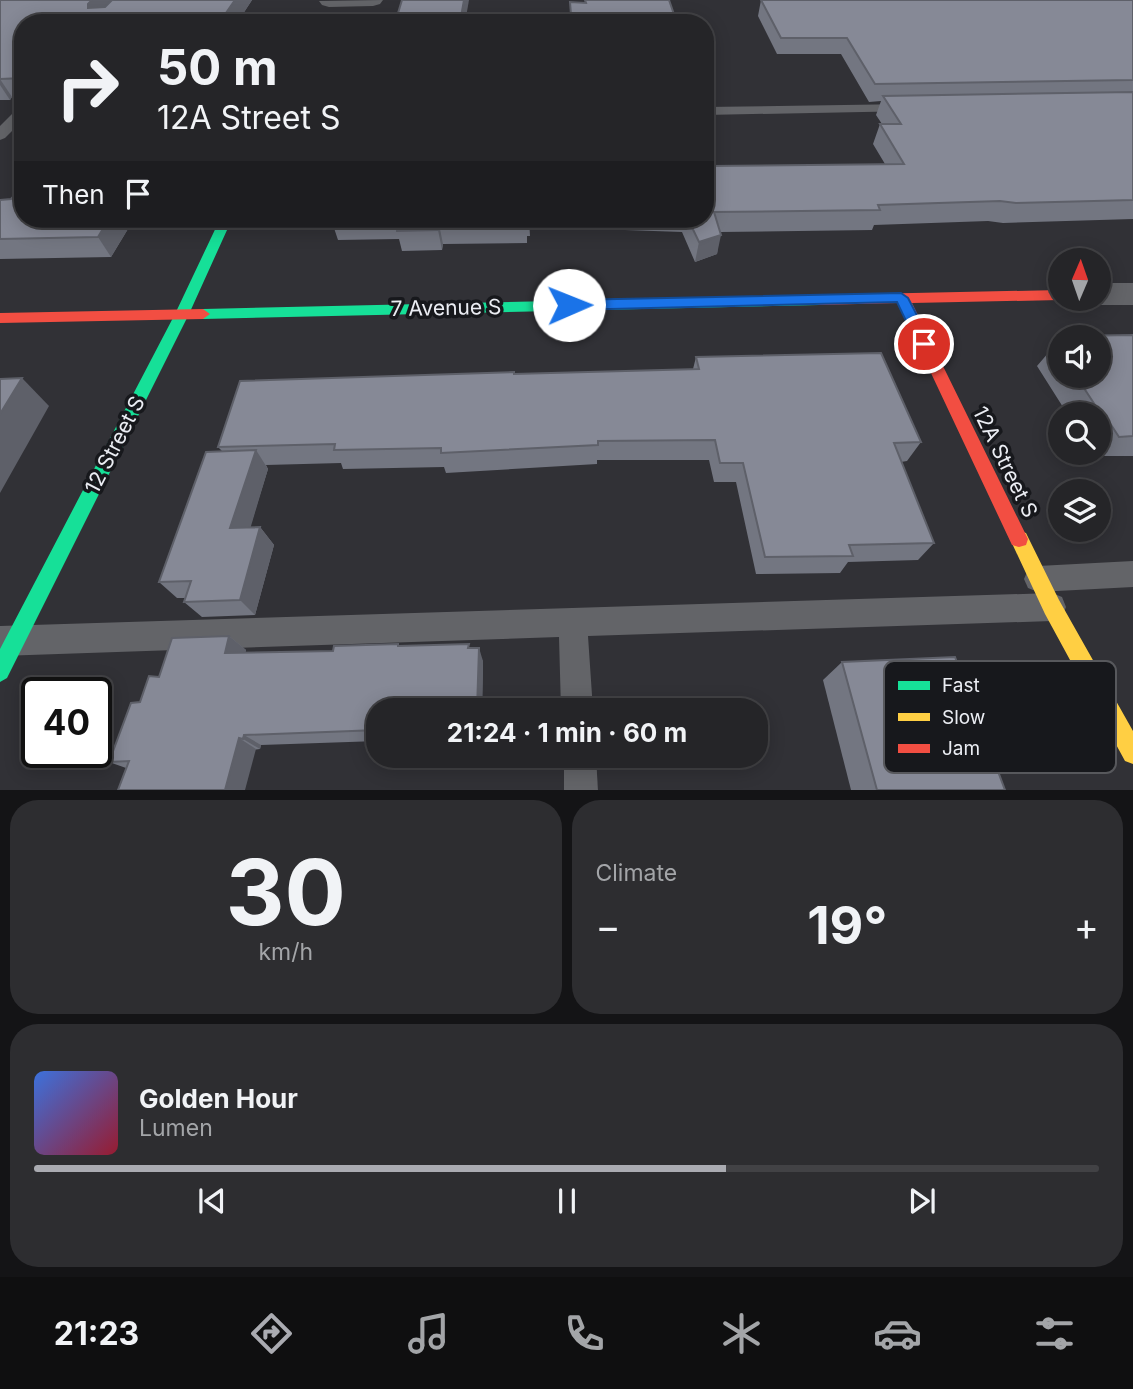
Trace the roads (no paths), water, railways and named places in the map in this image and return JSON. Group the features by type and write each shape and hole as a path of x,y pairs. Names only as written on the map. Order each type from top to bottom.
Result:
{"street":[{"path":"329,0 373,0"},
{"name":"12 Street S","path":"0,671 8,641 182,314 222,228"},
{"path":"1111,295 1133,294"},
{"name":"7 Avenue S","path":"0,318 1048,295"},
{"name":"12A Street S","path":"901,298 1038,579 1082,661"},
{"name":"12A Street S","path":"1116,723 1133,754"}],"lane":[{"path":"714,111 926,107"},
{"path":"0,135 14,120"},
{"path":"1038,579 1133,574"},
{"path":"8,641 1052,607"},
{"path":"573,623 577,698"},
{"path":"580,768 581,790"}]}
